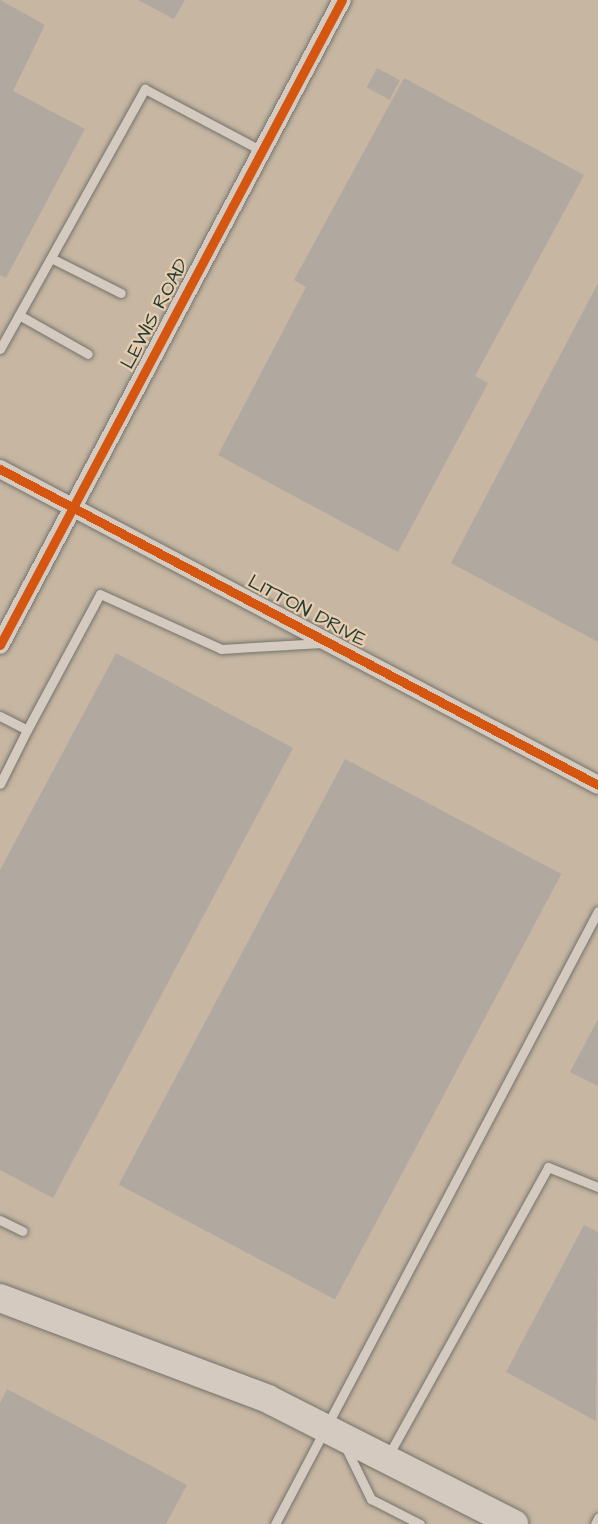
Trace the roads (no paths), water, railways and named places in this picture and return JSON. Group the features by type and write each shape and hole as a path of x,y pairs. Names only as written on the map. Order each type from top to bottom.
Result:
{"main road":[{"path":"0,1298 268,1399 514,1524"}],"street":[{"name":"LEWIS ROAD","path":"0,645 342,0"},
{"name":"LITTON DRIVE","path":"0,469 598,785"}],"lane":[{"path":"0,349 145,89 262,151"},
{"path":"51,258 121,292"},
{"path":"19,315 88,354"},
{"path":"0,784 100,594 221,649 329,642"},
{"path":"0,716 27,730"},
{"path":"275,1524 333,1431 598,911"},
{"path":"387,1459 548,1167 598,1187"},
{"path":"0,1220 23,1231"},
{"path":"333,1431 371,1499 420,1524"},
{"path":"595,1524 598,1518"}]}
